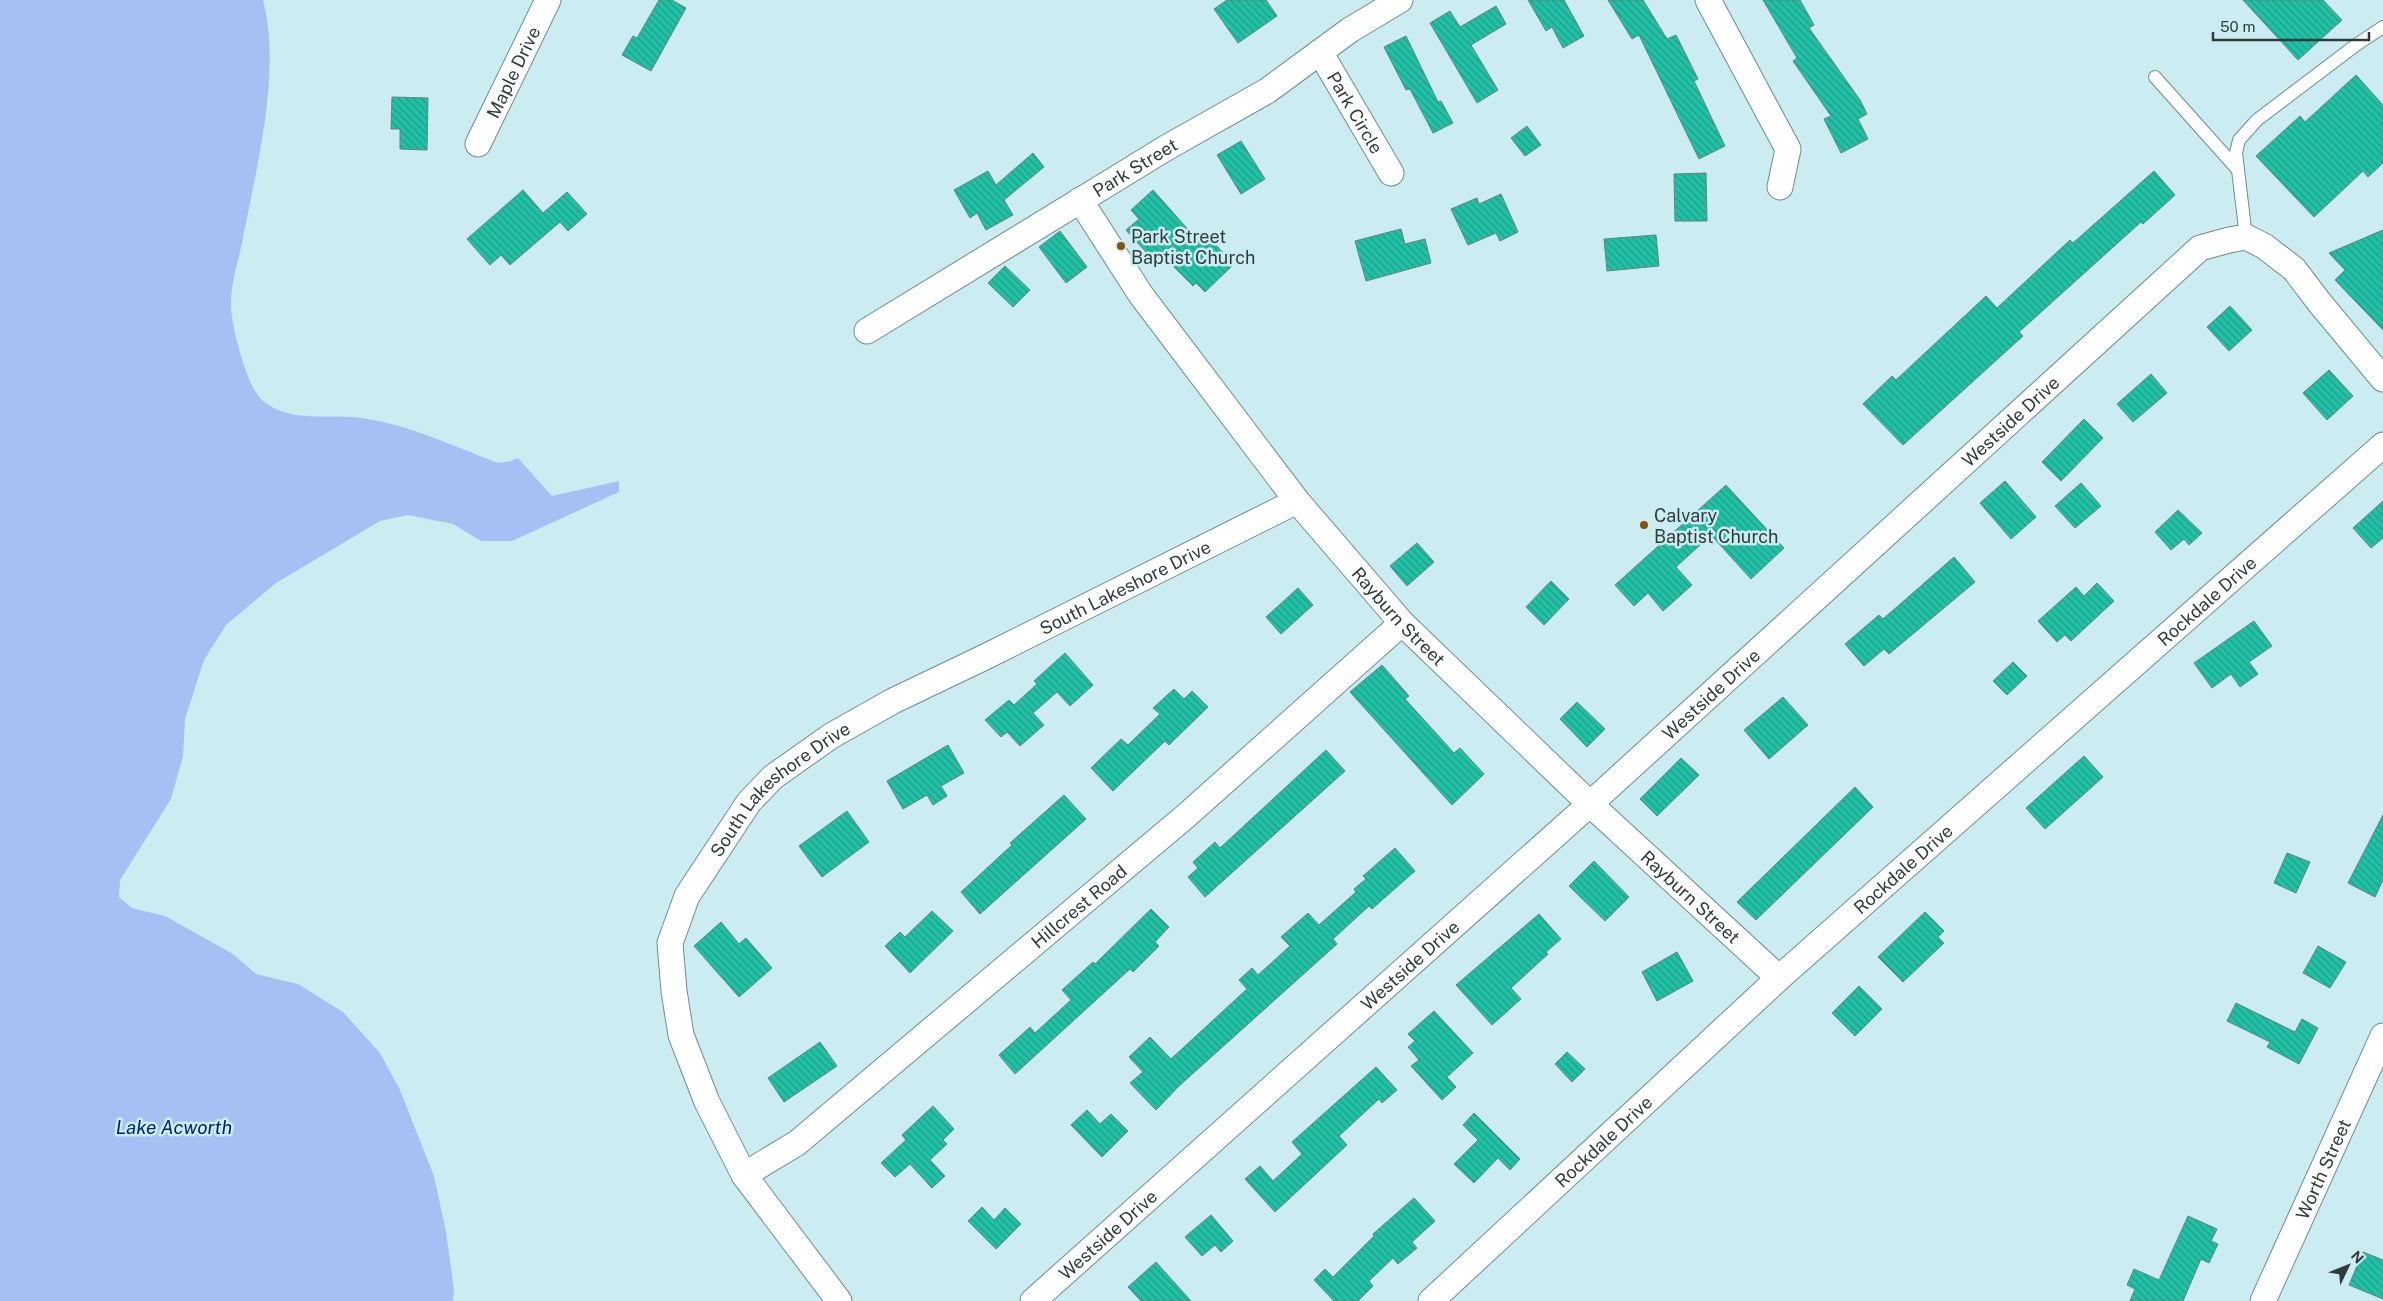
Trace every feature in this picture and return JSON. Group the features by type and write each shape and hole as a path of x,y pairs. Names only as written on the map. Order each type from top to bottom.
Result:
{"street":[{"name":"Maple Drive","path":"478,144 548,0"},
{"name":"Park Street","path":"867,331 1080,200 1267,91 1350,30 1400,0"},
{"path":"1708,0 1788,149 1780,187"},
{"name":"Park Circle","path":"1320,52 1390,174"},
{"name":"Rayburn Street","path":"1080,200 1141,295 1297,501 1402,623 1590,804 1779,978"},
{"path":"2246,238 2264,246 2294,269 2383,379"},
{"name":"Westside Drive","path":"1033,1301 1590,804 2200,248 2229,240 2246,238"},
{"name":"Rockdale Drive","path":"1431,1301 1779,978 2383,445"},
{"name":"South Lakeshore Drive","path":"839,1301 744,1175 706,1102 681,1035 674,991 670,943 687,896 749,802 773,777 831,736 894,701 1297,501"},
{"name":"Hillcrest Road","path":"744,1175 797,1143 820,1124 1187,815 1402,623"},
{"name":"Worth Street","path":"2263,1301 2383,1036"}],"lane":[{"path":"2246,238 2236,153 2239,140 2257,120 2356,45 2383,27"},
{"path":"2155,77 2239,170"}],"water":[{"name":"Lake Acworth","path":"0,0 263,0 268,28 270,58 265,121 231,295 231,312 236,339 246,370 257,394 263,401 286,413 380,421 431,437 498,463 518,458 552,496 619,481 619,492 512,541 481,541 453,524 408,515 380,521 276,583 226,625 204,660 185,719 183,756 171,799 120,880 119,897 132,908 165,916 233,954 256,974 298,984 343,1012 380,1053 400,1090 434,1176 446,1232 454,1290 453,1301 0,1301"}],"building":[{"path":"659,0 672,0 686,8 651,71 622,55 633,36 637,38"},
{"path":"1227,0 1266,0 1277,16 1238,43 1214,9"},
{"path":"1528,0 1564,0 1584,36 1563,48 1552,27 1546,31"},
{"path":"1608,0 1643,0 1667,39 1676,35 1698,79 1694,81 1725,146 1699,159 1639,35 1632,39"},
{"path":"1763,0 1800,0 1814,25 1809,28 1860,100 1867,114 1858,119 1868,139 1841,153 1824,119 1831,116 1793,61 1797,58"},
{"path":"2243,0 2323,0 2342,20 2298,60"},
{"path":"1496,6 1506,24 1471,45 1498,90 1477,103 1430,23 1450,11 1460,27"},
{"path":"1406,36 1438,102 1441,101 1453,123 1433,133 1410,89 1406,90 1384,47"},
{"path":"2356,75 2383,105 2383,163 2368,177 2363,171 2314,217 2256,156 2300,116 2305,122"},
{"path":"392,97 428,98 427,150 400,149 400,129 391,129"},
{"path":"1527,126 1541,145 1525,156 1511,138"},
{"path":"1241,141 1265,179 1241,194 1217,155"},
{"path":"1033,153 1044,167 1004,200 1013,215 986,230 977,213 970,218 954,190 988,171 996,185"},
{"path":"2154,171 2175,195 2143,224 2141,222 2019,332 2023,336 1903,445 1863,404 1892,376 1896,380 1986,296 1997,308 2070,240 2073,243"},
{"path":"1706,173 1707,221 1675,221 1674,174"},
{"path":"523,190 543,213 567,192 587,214 568,231 560,222 510,265 501,255 490,265 467,239"},
{"path":"1153,190 1200,243 1207,236 1234,264 1205,292 1196,283 1193,286 1163,256 1155,262 1126,230 1139,219 1131,210"},
{"path":"1501,194 1518,232 1500,241 1496,233 1468,245 1451,209 1477,198 1479,204"},
{"path":"1401,229 1405,244 1425,239 1431,263 1366,281 1355,241"},
{"path":"2383,230 2383,330 2335,280 2345,270 2329,253"},
{"path":"1060,231 1087,267 1066,283 1039,247"},
{"path":"1656,235 1659,266 1607,271 1604,239"},
{"path":"1005,266 1030,290 1013,307 988,283"},
{"path":"2230,306 2252,330 2229,351 2207,327"},
{"path":"2329,370 2353,396 2327,420 2303,393"},
{"path":"2151,374 2167,393 2133,422 2117,404"},
{"path":"2084,419 2103,438 2061,481 2042,462"},
{"path":"2005,481 2036,517 2011,539 1980,503"},
{"path":"2081,483 2101,506 2075,528 2055,506"},
{"path":"1726,485 1784,548 1751,579 1711,535 1676,567 1692,585 1663,611 1648,593 1634,606 1615,585"},
{"path":"2383,501 2383,538 2371,548 2353,528"},
{"path":"2178,510 2202,533 2189,545 2184,539 2171,550 2155,532"},
{"path":"1417,543 1434,562 1407,586 1390,566"},
{"path":"1954,557 1975,582 1889,654 1884,649 1864,666 1845,644 1879,615 1883,619"},
{"path":"1551,581 1569,599 1544,625 1526,607"},
{"path":"2097,583 2114,601 2071,641 2065,635 2057,642 2038,621 2076,587 2084,596"},
{"path":"1298,588 1313,605 1281,634 1266,617"},
{"path":"2254,621 2272,646 2249,662 2258,674 2240,687 2231,674 2212,688 2194,663"},
{"path":"1065,653 1093,685 1070,706 1057,692 1033,713 1044,725 1020,746 1007,732 1001,737 985,720 1009,700 1014,705 1037,684 1034,681"},
{"path":"2013,662 2027,676 2007,695 1993,681"},
{"path":"1382,665 1409,696 1405,699 1454,753 1460,748 1484,774 1452,805 1350,692"},
{"path":"1174,689 1184,699 1192,691 1208,707 1169,745 1165,741 1113,791 1091,768 1121,739 1128,745 1160,714 1153,708"},
{"path":"1783,697 1808,725 1769,759 1744,730"},
{"path":"1577,702 1605,729 1587,747 1560,719"},
{"path":"948,745 964,773 941,786 947,796 933,805 927,795 903,809 887,781"},
{"path":"1326,750 1345,771 1205,897 1188,877 1198,868 1193,862 1215,842 1220,848"},
{"path":"2084,756 2103,777 2045,829 2026,808"},
{"path":"1681,758 1699,775 1657,816 1640,799"},
{"path":"1855,787 1873,807 1756,920 1737,902"},
{"path":"1064,795 1086,819 980,914 961,892 1012,845 1010,843"},
{"path":"847,811 869,842 822,877 799,846"},
{"path":"2383,815 2383,880 2375,897 2348,883"},
{"path":"1395,848 1415,871 1372,909 1369,906 1333,939 1337,944 1179,1086 1156,1110 1130,1083 1143,1072 1129,1057 1150,1037 1171,1059 1247,989 1239,980 1252,968 1258,975 1290,946 1281,937 1308,913 1319,925 1356,892 1354,889 1366,879 1363,876"},
{"path":"2287,853 2310,862 2296,893 2274,883"},
{"path":"1594,861 1629,897 1605,921 1569,886"},
{"path":"1151,909 1169,927 1155,942 1159,946 1133,972 1130,969 1015,1074 999,1055 1030,1027 1035,1033 1071,1000 1062,990 1093,962 1095,964"},
{"path":"932,911 953,931 910,973 885,946 900,932 905,937"},
{"path":"1925,912 1944,931 1938,937 1944,943 1903,982 1878,957"},
{"path":"1539,914 1561,939 1546,952 1548,954 1511,988 1521,999 1492,1025 1456,985"},
{"path":"721,922 739,944 746,938 772,968 739,997 694,946"},
{"path":"2318,946 2346,962 2330,988 2303,973"},
{"path":"1677,952 1693,981 1657,1001 1642,972"},
{"path":"1859,986 1882,1009 1855,1036 1832,1013"},
{"path":"2236,1003 2295,1032 2302,1019 2318,1028 2299,1064 2267,1047 2270,1042 2227,1021"},
{"path":"1434,1011 1473,1053 1447,1077 1456,1087 1442,1100 1411,1066 1419,1060 1408,1047 1415,1041 1408,1034"},
{"path":"820,1042 837,1066 784,1102 768,1078"},
{"path":"1567,1052 1585,1069 1572,1082 1555,1064"},
{"path":"1376,1067 1397,1090 1382,1103 1379,1099 1339,1136 1347,1145 1275,1212 1245,1179 1260,1166 1273,1181 1302,1154 1292,1142"},
{"path":"933,1106 954,1129 943,1140 947,1144 930,1160 945,1176 932,1188 910,1164 895,1177 881,1163 906,1140 902,1135"},
{"path":"1087,1110 1100,1124 1111,1114 1128,1131 1102,1157 1071,1125"},
{"path":"1474,1113 1520,1159 1510,1170 1498,1158 1474,1183 1454,1164 1478,1140 1463,1125"},
{"path":"1414,1198 1435,1221 1412,1242 1417,1248 1398,1264 1393,1258 1369,1281 1373,1286 1358,1301 1334,1301 1314,1280 1325,1269 1333,1277 1374,1236 1373,1234"},
{"path":"982,1207 994,1220 1005,1208 1021,1224 996,1249 968,1221"},
{"path":"1211,1215 1233,1241 1221,1252 1215,1245 1202,1256 1185,1237"},
{"path":"2188,1216 2217,1229 2211,1241 2218,1244 2209,1263 2201,1259 2183,1301 2130,1301 2135,1289 2127,1285 2134,1269 2159,1280"},
{"path":"2363,1252 2383,1260 2383,1299 2349,1285"},
{"path":"1156,1262 1191,1301 1141,1301 1128,1287"}],"place":[{"name":"Park Street Baptist Church","path":"1121,246"},
{"name":"Calvary Baptist Church","path":"1644,525"}]}
